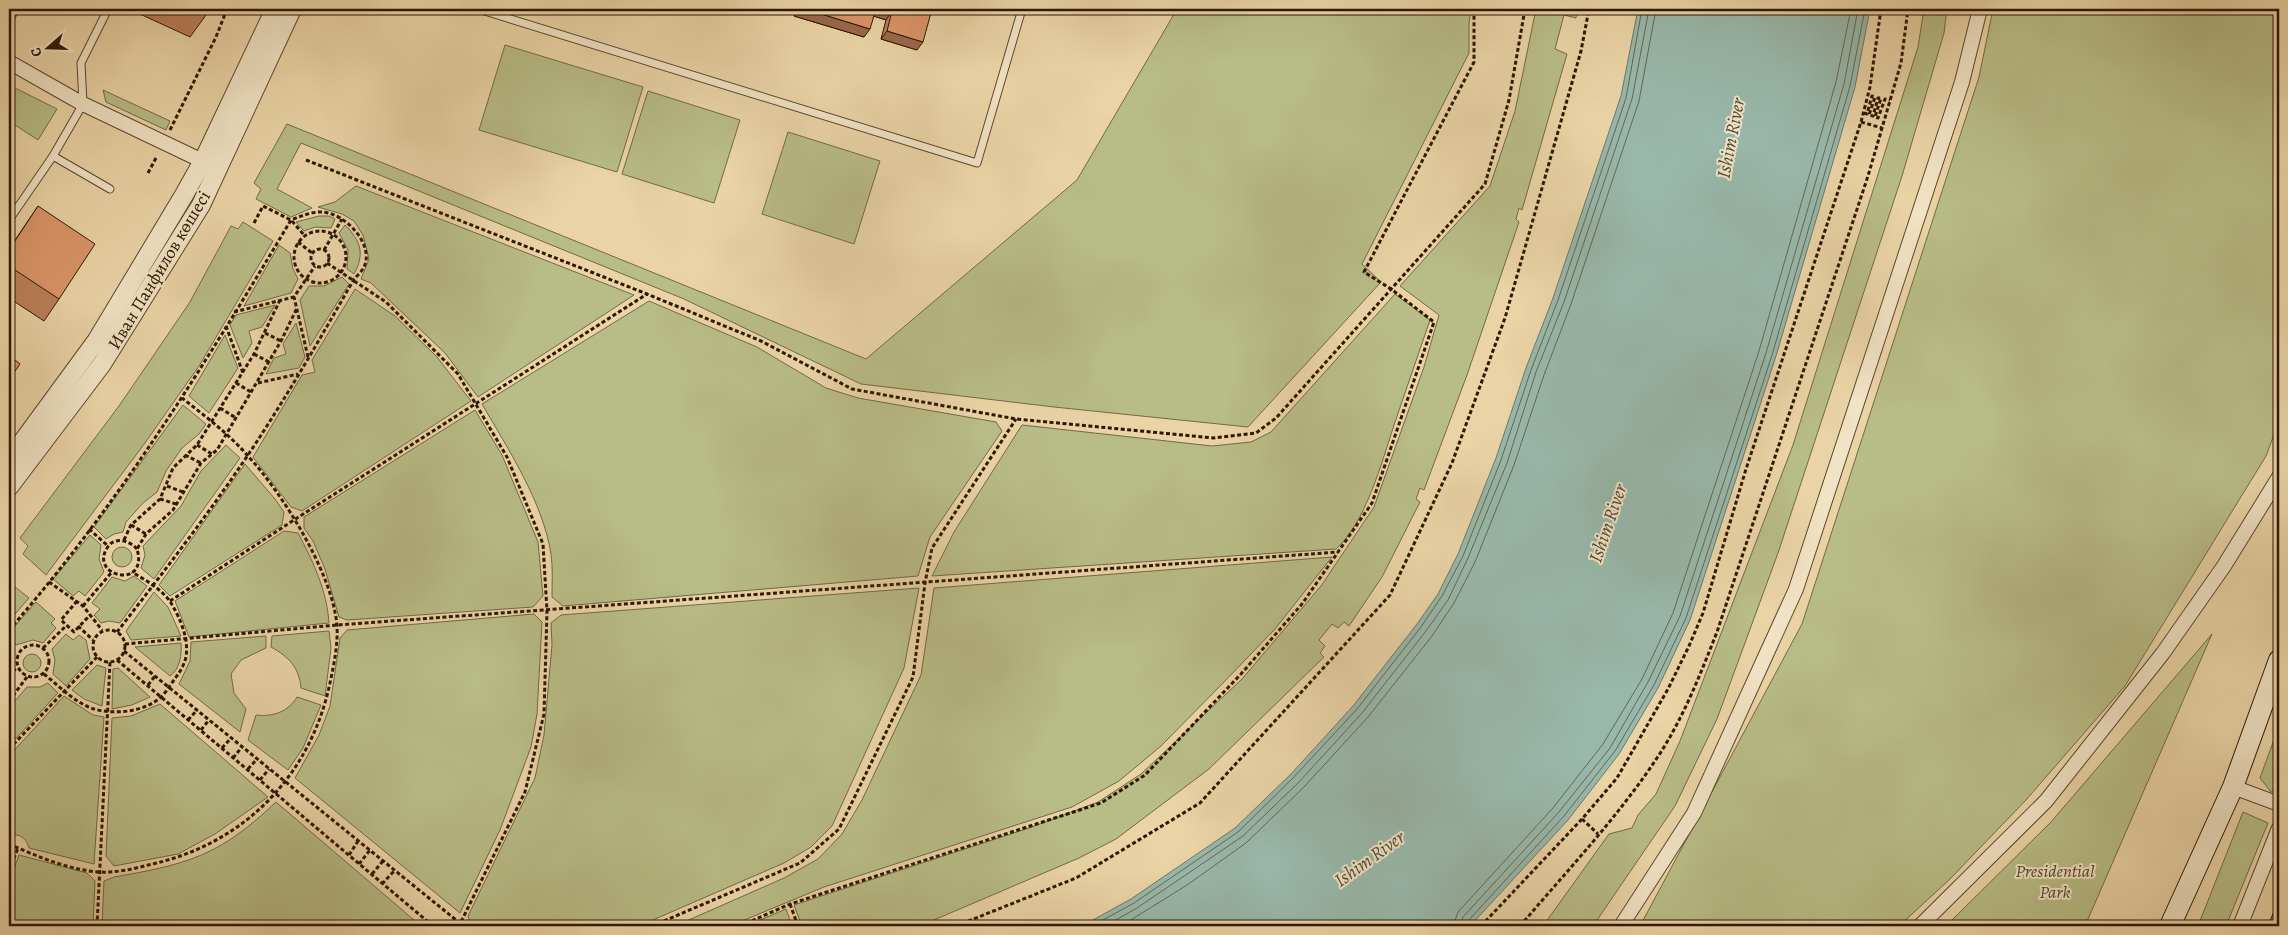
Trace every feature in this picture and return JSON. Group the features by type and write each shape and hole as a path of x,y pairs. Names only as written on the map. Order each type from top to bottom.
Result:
{"main road":[{"path":"2170,926 2233,787 2279,660"}],"street":[{"name":"Иван Панфилов көшесі","path":"9,486 102,364 201,205 210,164 275,9"},
{"name":"Иван Панфилов көшесі","path":"9,460 97,340 210,164 292,9"},
{"path":"1621,926 1694,813 1796,589 1962,82 1980,9"},
{"path":"9,62 83,104 210,164"},
{"path":"1920,926 2052,794 2163,653 2224,566 2279,477"},
{"path":"2233,787 2279,804"},
{"path":"2240,926 2279,828"}],"lane":[{"path":"9,22 15,9"},
{"path":"9,220 53,156 83,104 81,63 108,9"},
{"path":"478,9 976,163 1022,9"},
{"path":"53,156 110,188"}],"path":[{"path":"148,173 216,37 227,9"},
{"path":"740,926 790,904 1102,804 1145,775 1241,674 1302,604 1372,503 1434,322 1391,289 1364,272 1474,62 1474,9"},
{"path":"306,160 647,294 760,341 852,389 1016,418 1213,438 1256,433 1276,418 1484,184 1509,100 1525,9"},
{"path":"956,926 1076,878 1200,803 1390,595 1452,463 1505,318 1581,51 1589,9"},
{"path":"1481,926 1582,819 1622,770 1668,689 1703,613 1746,469 1864,113 1870,87 1881,9"},
{"path":"1520,926 1617,812 1658,757 1690,698 1717,632 1868,176 1900,63 1908,9"},
{"path":"1864,113 1867,114 1872,96 1875,97 1869,115 1872,116 1878,98 1881,98 1875,117 1878,118 1885,99 1890,100"},
{"path":"1861,122 1882,128"},
{"path":"254,223 262,206 291,220 305,236"},
{"path":"9,630 89,529 182,398 291,220 305,214 323,212 342,219 354,227 366,254 364,266 354,279 299,374 248,455 153,586 117,632"},
{"path":"324,250 342,219"},
{"path":"314,232 324,232 333,234 341,242 346,262 342,272 332,281 319,284 307,280 298,272 294,261 295,250 298,242 305,236 314,232"},
{"path":"298,242 312,253"},
{"path":"315,266 311,260 312,253 317,249 324,250 328,256 327,263"},
{"path":"124,651 395,870 460,925 525,792 544,714 547,611 543,544 507,457 458,374 386,302 354,279 327,263"},
{"path":"315,266 322,266 327,263"},
{"path":"234,312 294,297 315,266"},
{"path":"170,601 647,294"},
{"path":"294,297 308,358"},
{"path":"124,540 131,525 160,499 173,468 197,445 254,354 280,300"},
{"path":"137,549 146,534 176,504 201,463 217,450 281,342 297,308"},
{"path":"226,326 243,373"},
{"path":"265,333 281,342"},
{"path":"254,354 269,362"},
{"path":"257,383 299,374"},
{"path":"236,383 251,392"},
{"path":"9,844 58,863 100,872 130,869 174,860 226,836 262,809 286,782 307,752 326,702 335,660 337,626 321,569 311,546 270,483 248,455 211,421 182,398"},
{"path":"220,408 236,418"},
{"path":"652,926 800,863 839,829 913,677 924,583 932,548 1016,418"},
{"path":"197,445 212,454"},
{"path":"185,455 201,463"},
{"path":"167,486 183,492"},
{"path":"160,499 176,504"},
{"path":"131,525 146,534"},
{"path":"89,529 108,546"},
{"path":"124,540 131,543 137,549 138,565 132,572 118,576 111,573 105,565 104,556 108,546 115,541 124,540"},
{"path":"125,644 337,626 1338,552"},
{"path":"44,674 82,704 108,712 124,712 141,707 162,697 182,668 186,656 186,640 181,623 170,601 153,586 132,572"},
{"path":"83,606 111,573"},
{"path":"48,582 83,606 102,630"},
{"path":"77,601 61,620 66,626 74,632 90,615"},
{"path":"43,648 66,626"},
{"path":"78,626 93,640"},
{"path":"110,629 117,632 123,637 125,644 124,651 117,660 103,661 96,657 93,640 102,630 110,629"},
{"path":"9,677 17,667 17,658 20,651 27,646 36,645 43,648 49,656 49,666 44,674 36,678 27,677 17,667"},
{"path":"9,749 96,657"},
{"path":"117,660 433,926"},
{"path":"97,926 110,662"},
{"path":"148,685 156,676"},
{"path":"10,698 27,677"},
{"path":"188,720 197,710"},
{"path":"201,730 209,720"},
{"path":"222,748 231,738"},
{"path":"233,758 242,747"},
{"path":"247,770 257,758"},
{"path":"260,780 269,769"},
{"path":"1582,819 1598,834"},
{"path":"349,855 358,841"},
{"path":"9,871 18,848"},
{"path":"359,864 370,850"},
{"path":"372,874 383,861"},
{"path":"382,884 395,870"},
{"path":"790,904 798,926"}],"green space":[{"path":"1177,9 1471,9 1469,53 1362,264 1381,282 1248,427 1054,407 861,384 684,299 301,143 277,189 312,208 291,217 256,199 261,189 254,183 287,124 866,359 1077,180"},
{"path":"1536,9 1577,9 1576,18 1564,15 1555,49 1567,54 1522,210 1519,208 1516,219 1519,222 1467,375 1424,490 1420,488 1416,499 1420,502 1382,577 1349,626 1344,622 1338,628 1332,624 1319,640 1325,646 1320,653 1324,657 1209,769 1116,839 1079,858 920,926 802,926 794,905 1029,828 1098,802 1141,774 1242,679 1321,586 1374,507 1424,367 1439,315 1400,286 1490,186 1515,111"},
{"path":"1924,9 1947,9 1944,33 1902,176 1778,553 1717,719 1675,806 1593,926 1543,926 1609,834 1632,828 1638,815 1656,794 1680,741 1793,445 1918,47"},
{"path":"1993,9 2279,9 2279,421 2266,456 2125,686 2026,800 1950,879 1899,926 1640,926 1802,624 1979,77"},
{"path":"505,45 643,87 617,172 479,130"},
{"path":"9,85 57,109 38,140 9,121"},
{"path":"103,90 170,121 166,130 106,102"},
{"path":"648,91 740,120 714,203 622,174"},
{"path":"788,132 880,161 854,244 762,214"},
{"path":"356,186 634,295 478,397 445,353 371,283 361,279 369,259 363,235 354,221 342,214 318,207 335,202"},
{"path":"319,216 329,216 335,219 331,228 315,227 304,231 296,222"},
{"path":"243,222 273,241 199,366 145,443 46,575 23,554 28,546 20,538 119,406 190,302 231,226 238,229"},
{"path":"345,225 355,237 360,248 359,260 354,274 347,269 348,250 339,233"},
{"path":"279,245 290,253 293,269 298,279 291,293 244,306"},
{"path":"342,277 349,284 310,346 300,300 309,286 324,286"},
{"path":"355,289 395,316 437,357 471,401 302,511 291,507 253,457 302,375 315,372 312,360"},
{"path":"1395,294 1430,320 1371,492 1356,524 1336,549 932,576 954,532 1022,425 1212,446 1251,442 1271,432"},
{"path":"649,301 757,347 826,388 858,398 996,422 1002,431 930,537 918,576 563,606 552,597 551,554 547,534 533,496 523,476 482,404"},
{"path":"275,305 262,327 249,331 252,343 243,358 230,325 236,315"},
{"path":"296,323 305,357 299,368 266,374 274,358 286,354 283,344"},
{"path":"225,335 238,368 209,413 189,396"},
{"path":"183,405 206,424 199,434 182,448 166,471 157,492 143,503 126,522 123,532 114,534 106,539 94,527"},
{"path":"475,410 502,455 538,542 543,596 533,607 347,620 339,617 325,569 313,541 304,528 304,517"},
{"path":"226,445 240,458 154,579 141,568 145,555 143,546 181,506 201,471"},
{"path":"245,464 284,512 282,525 170,596 159,585"},
{"path":"284,531 298,533 309,554 322,588 329,623 189,637 175,601"},
{"path":"90,535 101,545 99,559 104,572 85,596 79,591 73,596 53,579"},
{"path":"122,547 129,550 132,557 129,564 122,567 115,564 112,557 115,550"},
{"path":"1332,557 1275,629 1161,746 1119,781 1072,807 824,887 730,926 675,926 784,878 818,859 842,834 862,800 921,675 934,588"},
{"path":"134,576 147,586 120,623 109,621 101,623 94,615 100,609 92,603 112,577 125,581"},
{"path":"9,582 29,598 9,621"},
{"path":"919,588 904,668 832,826 811,847 784,863 639,926 471,926 468,916 535,778 544,735 552,645 551,623 561,615"},
{"path":"154,592 168,607 181,636 131,640 126,631"},
{"path":"36,602 55,619 51,623 56,628 43,643 33,640 16,645 9,637 9,633"},
{"path":"534,614 542,622 537,714 531,747 500,830 460,913 295,778 319,735 330,706 340,638 347,630"},
{"path":"329,631 331,648 325,696 301,688 298,674 292,663 271,647 272,636"},
{"path":"66,634 73,640 79,635 86,640 90,659 66,686 53,674 55,660 52,649"},
{"name":"Presidential Park","path":"2212,634 2085,926 1946,926 2051,822"},
{"path":"266,636 266,648 241,660 231,674 234,693 246,709 240,732 179,684 190,661 191,642"},
{"path":"181,643 180,661 170,676 135,647"},
{"path":"28,654 36,654 41,659 39,670 28,672 23,667 23,659"},
{"path":"97,665 106,668 102,706 84,699 72,690"},
{"path":"118,668 150,697 132,705 112,709 113,669"},
{"path":"48,683 58,693 9,746 9,708 27,687 40,687"},
{"path":"64,696 93,715 104,717 94,864 29,848 22,837 16,835 9,836 9,756"},
{"path":"297,697 321,705 303,748 288,770 248,740 256,715 274,714 285,710"},
{"path":"160,704 268,797 215,834 178,854 114,866 106,856 112,718 131,716"},
{"path":"2279,726 2279,790 2271,792 2260,778"},
{"path":"276,802 421,926 102,926 104,881 114,877 166,867 202,855 239,834"},
{"path":"2243,812 2268,823 2226,926 2198,926"},
{"path":"19,855 87,873 95,881 93,926 9,926 9,882"},
{"path":"786,909 792,926 746,926"}],"water":[{"name":"Ishim River","path":"1638,9 1870,9 1855,87 1776,356 1690,620 1658,688 1619,754 1568,820 1470,926 1082,926 1131,899 1235,828 1291,774 1353,706 1438,594 1458,554 1496,458 1526,368 1553,298 1621,96"}],"building":[{"path":"193,9 209,9 206,15"},
{"path":"805,9 876,9 870,29"},
{"path":"884,9 932,9 923,42 887,31 892,11"},
{"path":"38,206 95,244 59,299 9,266 9,250"},
{"path":"9,355 20,364 9,380"}]}
